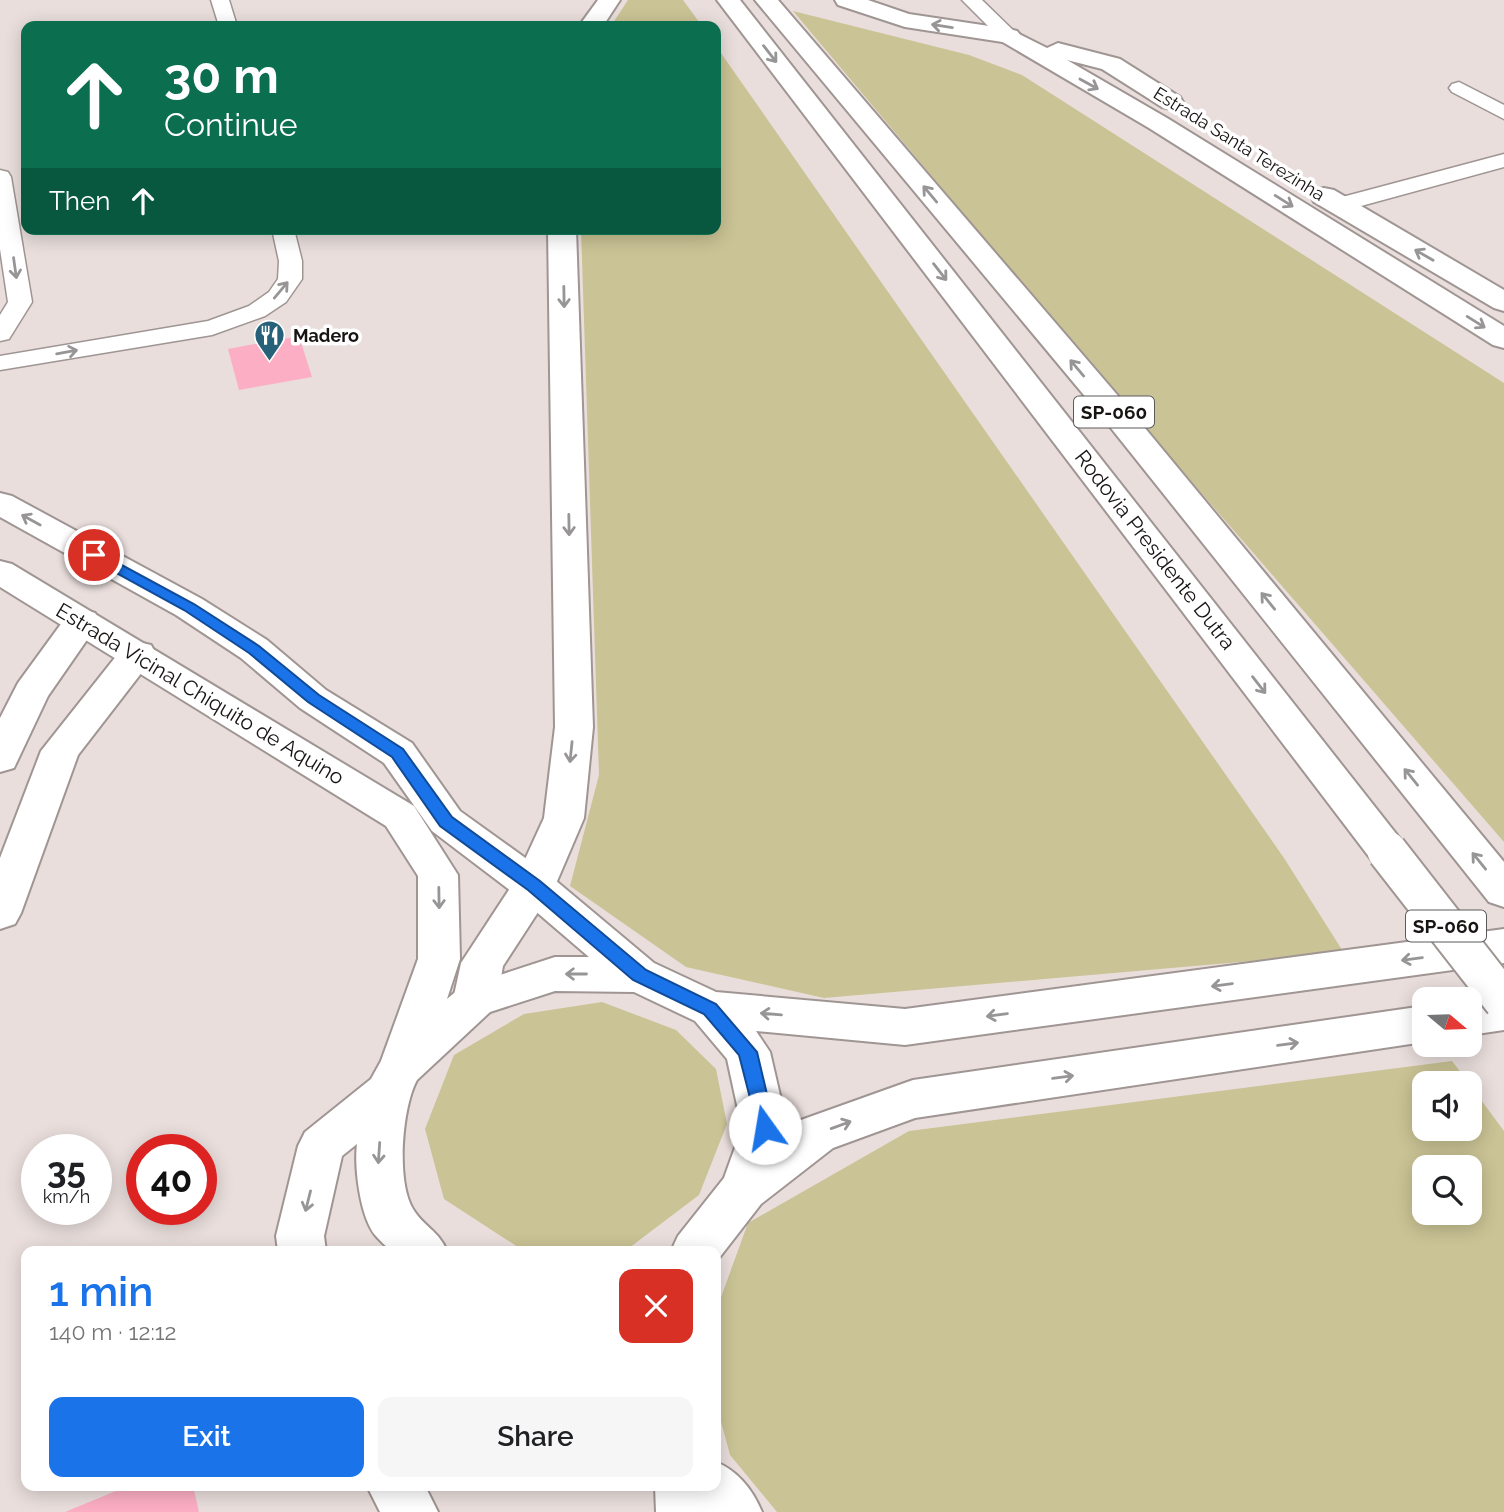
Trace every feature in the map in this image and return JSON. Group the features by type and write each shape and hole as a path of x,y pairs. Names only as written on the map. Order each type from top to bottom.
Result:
{"main road":[{"path":"594,21 609,0"},
{"name":"Rodovia Presidente Dutra","path":"728,0 1504,1001"},
{"name":"SP-060","path":"766,0 1114,411 1504,891"},
{"path":"846,0 905,20 1009,36 1158,122 1504,339"},
{"name":"Estrada Santa Terezinha","path":"1009,36 1111,64 1191,114"},
{"name":"Estrada Santa Terezinha","path":"1305,184 1504,302"},
{"path":"475,1000 482,963 534,886 564,818 574,727 562,235"},
{"path":"0,503 189,607 254,649 313,699 398,753 446,821 534,886 639,975 710,1009 905,1027 1504,946"},
{"name":"Estrada Vicinal Chiquito de Aquino","path":"0,572 400,816 438,875 439,959 394,1079"},
{"path":"0,758 31,692 82,621"},
{"path":"0,913 60,751 138,654"},
{"path":"301,1246 300,1236 321,1146 475,1000 555,974 639,975"},
{"path":"710,1009 748,1052 765,1128 744,1189"},
{"path":"1482,1015 1504,1012"},
{"path":"699,1246 744,1189 817,1134 913,1099 1412,1026"},
{"path":"394,1079 378,1162 391,1219 418,1246"},
{"path":"397,1491 411,1512"},
{"path":"682,1491 683,1512"},
{"path":"715,1491 735,1512"}],"lane":[{"path":"220,0 226,21"},
{"name":"Estrada Santa Terezinha","path":"971,0 1009,36"},
{"path":"1459,88 1504,113"},
{"path":"1339,205 1504,160"},
{"path":"0,177 20,302 0,334"},
{"path":"0,363 212,328 242,318 266,306 282,292 291,278 284,235"}],"shaded area":[{"path":"628,0 683,0 698,21 614,21"},
{"path":"793,11 969,55 1022,75 1504,383 1504,842 1098,374"},
{"path":"721,53 1284,858 1344,953 824,998 686,967 570,886 599,775 581,235 721,235"},
{"path":"602,1002 676,1030 716,1069 727,1124 699,1195 632,1246 516,1246 444,1199 425,1129 454,1055 524,1014"},
{"path":"1452,1061 1460,1071 1412,1071 1412,1141 1482,1141 1482,1101 1504,1131 1504,1512 777,1512 730,1455 721,1422 721,1297 748,1223 909,1131"}],"building":[{"name":"Madero","path":"299,336 312,377 239,390 228,349"},
{"path":"116,1491 194,1491 199,1512 65,1512"}],"place":[{"name":"Madero","path":"270,363"}],"route":[{"path":"94,555 189,607 254,649 313,699 398,753 446,821 534,886 639,975 710,1009 748,1052 765,1128"}]}
